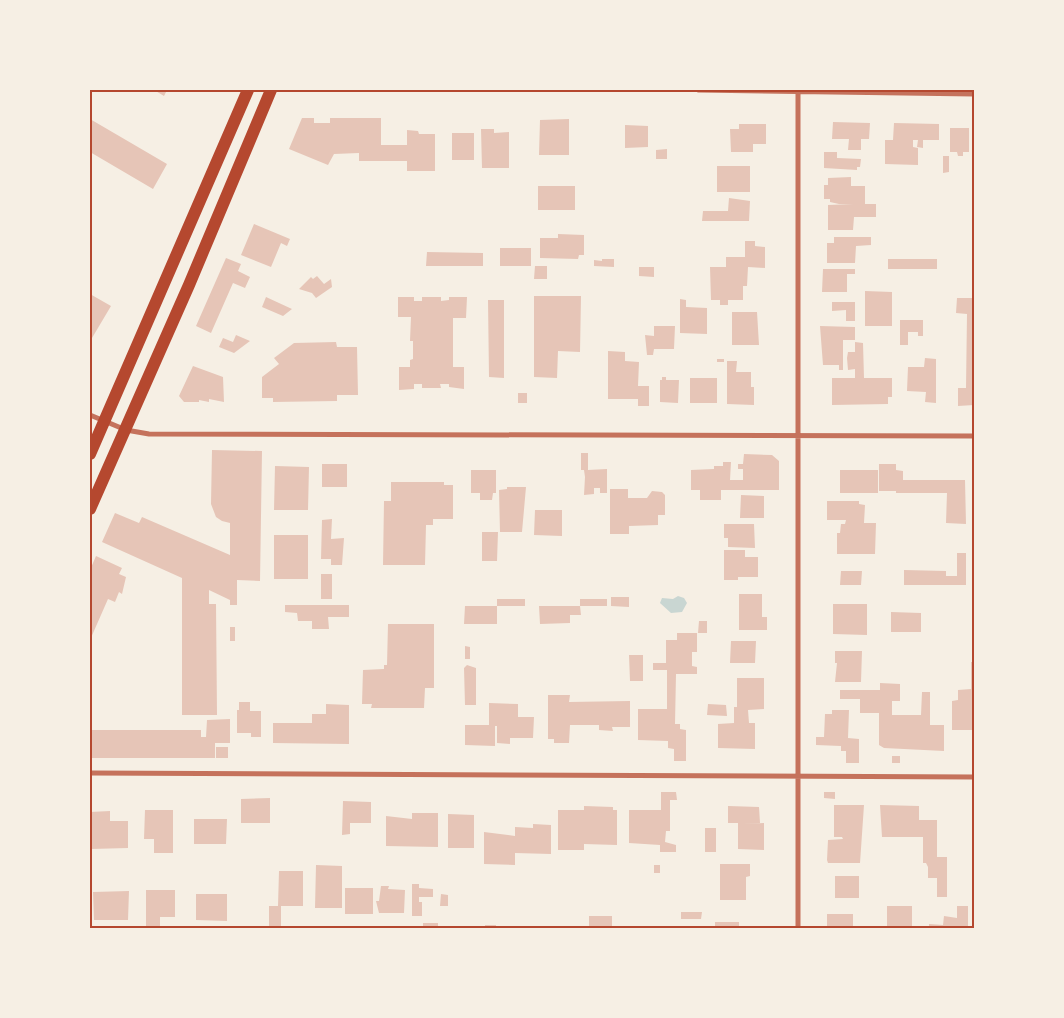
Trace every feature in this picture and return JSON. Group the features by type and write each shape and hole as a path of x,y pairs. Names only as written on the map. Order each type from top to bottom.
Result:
{"main road":[{"path":"90,454 248,90"},
{"path":"90,509 126,430 270,90"}],"street":[{"path":"698,90 974,94"},
{"path":"798,91 796,436 798,928"},
{"path":"90,415 126,430 149,434 974,436"},
{"path":"90,773 974,777"}],"shaded area":[{"path":"678,596 684,598 687,603 682,612 671,613 660,603 662,598 673,599"}],"building":[{"path":"154,90 167,90 164,96"},
{"path":"302,118 314,118 314,123 330,123 330,118 381,118 381,145 407,145 407,130 418,131 419,134 435,134 435,171 407,171 407,161 359,161 359,153 334,154 328,165 289,149"},
{"path":"90,119 167,164 153,189 90,152"},
{"path":"569,119 569,155 539,155 540,120"},
{"path":"833,122 870,123 869,139 861,139 861,150 848,150 849,139 832,139"},
{"path":"894,123 939,124 939,140 923,140 923,148 917,147 918,140 913,140 913,147 918,148 918,165 885,164 885,140 893,140"},
{"path":"739,124 766,124 766,144 753,144 753,152 731,152 730,129 739,129"},
{"path":"625,125 648,126 648,147 625,148"},
{"path":"950,128 969,128 969,152 963,152 963,156 958,156 957,152 950,152"},
{"path":"481,129 494,129 494,133 509,132 509,168 482,168"},
{"path":"452,133 474,133 474,160 452,160"},
{"path":"667,149 667,159 656,159 656,150"},
{"path":"824,152 837,152 837,158 861,159 860,167 857,167 857,170 824,168"},
{"path":"943,156 949,156 949,172 943,173"},
{"path":"717,166 750,166 750,192 717,192"},
{"path":"851,177 851,186 865,186 865,204 876,204 876,217 854,217 853,230 828,230 828,205 853,204 839,204 830,202 830,199 824,199 824,185 828,185 828,178"},
{"path":"538,186 575,186 575,210 538,210"},
{"path":"729,198 750,201 749,221 702,221 703,211 728,211"},
{"path":"254,224 290,239 287,246 281,243 271,267 241,255"},
{"path":"558,234 584,235 584,255 579,255 578,259 540,258 540,238 558,238"},
{"path":"834,237 871,237 871,245 856,246 855,263 827,263 827,243 834,243"},
{"path":"745,241 755,241 755,246 765,247 765,268 748,267 747,286 743,286 743,300 728,300 728,305 720,305 720,300 711,300 710,267 726,267 726,257 745,257"},
{"path":"500,248 531,248 531,266 500,266"},
{"path":"427,252 483,253 483,266 426,266"},
{"path":"226,258 241,264 238,271 250,277 245,288 233,283 211,333 196,326"},
{"path":"602,259 614,259 614,267 594,266 594,260 602,261"},
{"path":"888,259 937,259 937,269 888,269"},
{"path":"535,266 547,266 547,279 534,279"},
{"path":"639,267 654,267 654,277 639,276"},
{"path":"823,269 855,269 855,274 847,274 847,292 822,292"},
{"path":"317,276 324,284 331,279 332,287 316,298 312,293 299,289 311,277 313,279"},
{"path":"865,291 892,292 892,326 865,326"},
{"path":"90,294 111,306 92,338 90,337"},
{"path":"534,296 581,296 580,352 558,351 557,378 534,377"},
{"path":"266,297 292,309 283,316 262,307"},
{"path":"398,297 414,297 414,301 422,301 422,297 441,297 441,301 449,300 449,297 467,297 466,318 453,318 453,367 464,367 464,389 449,387 449,384 440,384 441,388 422,388 422,384 414,384 414,389 399,390 399,367 410,367 410,360 413,359 413,341 410,341 411,317 398,317"},
{"path":"957,298 974,298 974,405 958,406 958,388 966,388 967,314 956,313"},
{"path":"680,299 686,300 686,307 707,308 707,334 680,333"},
{"path":"488,300 504,300 504,378 489,377"},
{"path":"832,302 855,302 855,321 846,321 846,310 832,311"},
{"path":"732,312 757,312 759,345 732,345"},
{"path":"900,320 923,320 923,336 918,336 918,332 908,332 908,345 900,345"},
{"path":"654,326 675,326 674,349 654,349 653,355 647,355 645,335 654,336"},
{"path":"820,326 855,327 855,340 843,340 843,370 839,370 839,365 823,365"},
{"path":"236,335 250,341 234,353 219,347 223,338 233,342"},
{"path":"336,342 337,347 357,347 358,395 337,395 337,401 273,402 273,398 262,398 262,377 279,364 274,358 294,343"},
{"path":"855,342 863,343 864,378 892,378 892,397 888,397 888,404 832,405 832,378 855,378 855,369 848,370 847,358 848,352 855,352"},
{"path":"608,351 625,352 625,361 639,362 638,386 649,386 649,406 638,406 638,399 608,399"},
{"path":"925,358 936,359 936,403 925,402 926,392 907,391 908,367 924,367"},
{"path":"717,359 724,359 724,362 717,362"},
{"path":"727,361 737,361 736,372 751,372 751,387 754,387 754,405 727,404"},
{"path":"193,366 223,377 224,402 209,399 209,402 199,400 199,402 184,402 179,396"},
{"path":"662,377 666,377 666,380 679,380 678,403 660,402 660,380 662,380"},
{"path":"690,378 717,378 717,403 690,403"},
{"path":"518,393 527,393 527,403 518,403"},
{"path":"212,450 262,451 260,581 237,580 237,605 230,605 230,600 209,590 209,604 216,604 217,715 182,715 182,578 102,542 115,513 139,523 142,517 230,555 230,523 216,517 211,504"},
{"path":"581,453 588,453 588,470 607,469 607,493 600,493 600,488 594,488 594,494 584,495 585,477 584,470 581,470"},
{"path":"744,454 772,455 779,461 779,490 721,490 721,500 700,500 700,490 691,490 691,470 714,469 714,466 723,466 723,462 731,462 730,480 743,480 743,469 738,469 738,464 743,464"},
{"path":"322,464 347,464 347,487 322,487"},
{"path":"879,464 896,464 896,470 903,471 903,480 965,480 966,524 946,523 947,493 879,491"},
{"path":"275,466 309,467 308,510 274,510"},
{"path":"471,470 496,470 496,493 493,493 492,500 480,500 480,493 471,493"},
{"path":"840,470 878,470 878,493 840,493"},
{"path":"391,482 444,482 444,485 453,485 453,519 433,519 433,525 426,525 425,565 383,565 384,501 391,501"},
{"path":"507,487 526,487 522,532 500,532 499,490 507,489"},
{"path":"610,489 628,489 628,498 647,498 652,491 662,492 665,495 665,515 658,515 658,525 629,526 629,534 610,534"},
{"path":"741,495 764,496 764,518 740,518"},
{"path":"827,501 859,501 859,504 865,505 864,523 876,523 875,554 837,554 837,533 840,533 841,524 845,524 846,520 827,520"},
{"path":"535,510 562,510 562,536 534,535"},
{"path":"332,519 331,539 344,538 342,565 331,565 331,559 321,559 322,520"},
{"path":"724,524 754,524 755,548 728,547 728,538 724,538"},
{"path":"482,532 498,532 497,561 482,561"},
{"path":"274,535 308,535 308,579 274,579"},
{"path":"724,550 745,550 745,557 758,557 758,577 738,577 738,580 724,580"},
{"path":"957,553 966,553 966,585 904,585 904,570 946,571 946,576 957,576"},
{"path":"96,556 122,568 119,574 126,577 122,594 119,592 115,602 108,599 90,640 90,570"},
{"path":"841,571 862,571 861,585 840,585"},
{"path":"321,574 332,574 332,599 321,599"},
{"path":"739,594 762,594 762,617 767,617 767,630 739,630"},
{"path":"611,597 629,597 629,607 611,606"},
{"path":"497,599 525,599 525,606 497,606"},
{"path":"580,599 607,599 607,606 580,606"},
{"path":"833,604 867,604 867,635 833,634"},
{"path":"285,605 349,605 349,617 328,617 329,629 312,629 312,621 298,621 297,613 285,612"},
{"path":"465,606 497,606 497,624 464,624"},
{"path":"539,606 580,606 581,615 570,615 570,623 540,624"},
{"path":"891,612 921,613 921,632 891,632"},
{"path":"699,621 707,621 707,633 698,633"},
{"path":"388,624 434,624 434,688 425,688 424,708 371,708 372,704 362,704 363,670 384,669 384,665 387,665"},
{"path":"230,627 235,627 235,641 230,641"},
{"path":"677,633 697,633 697,652 692,652 692,666 697,667 697,674 676,674 675,724 680,724 680,729 686,730 686,761 674,761 674,749 668,748 668,741 638,740 638,709 667,709 667,670 653,670 653,663 666,663 666,640 677,640"},
{"path":"731,641 756,641 755,663 730,663"},
{"path":"465,646 470,647 470,659 465,659"},
{"path":"835,651 862,651 861,682 835,682 837,663 835,663"},
{"path":"629,655 643,655 643,681 630,681"},
{"path":"971,662 974,662 974,730 952,730 952,701 958,700 958,690 971,689"},
{"path":"467,665 476,668 476,705 465,705 464,668"},
{"path":"737,678 764,678 764,709 748,710 749,723 755,723 755,749 718,748 718,724 734,723 734,707 737,707"},
{"path":"880,683 900,684 900,701 892,701 892,715 921,715 922,692 930,692 930,725 944,725 944,751 884,748 879,745 879,713 860,713 860,699 840,699 840,690 880,690"},
{"path":"548,695 570,695 569,702 630,701 630,727 612,727 613,731 599,730 599,725 570,725 569,743 554,743 554,739 548,739"},
{"path":"239,702 250,702 250,711 261,711 261,737 251,737 251,733 237,733"},
{"path":"489,703 518,704 518,717 534,717 533,738 510,738 510,744 497,743 497,726 495,726 495,746 465,745 465,725 489,725"},
{"path":"326,704 349,705 349,744 273,743 273,723 312,723 312,714 326,714"},
{"path":"708,704 726,705 727,716 707,715"},
{"path":"832,710 849,710 848,738 859,739 859,763 846,763 846,751 841,751 841,746 816,745 816,737 824,737 825,714 832,714"},
{"path":"230,719 230,743 215,743 215,758 90,758 90,730 201,730 201,737 206,737 207,720"},
{"path":"972,746 974,746 974,759 972,759"},
{"path":"216,747 228,747 228,758 216,758"},
{"path":"892,756 900,756 900,763 892,763"},
{"path":"661,792 676,792 677,800 670,800 670,831 666,831 665,842 676,845 676,852 660,852 660,845 629,843 629,810 661,810"},
{"path":"824,792 835,792 835,799 824,798"},
{"path":"270,798 270,823 241,823 241,799"},
{"path":"343,801 371,802 371,823 350,823 350,834 342,835"},
{"path":"834,805 864,805 860,863 828,863 828,840 843,839 842,837 834,837"},
{"path":"880,805 919,806 919,820 937,820 937,857 947,857 947,897 937,897 937,878 928,878 928,867 926,863 923,863 923,837 882,837"},
{"path":"584,806 613,807 613,810 617,810 617,845 584,844 584,850 558,850 558,810 584,810"},
{"path":"728,806 759,807 760,823 742,824 764,823 764,850 738,849 738,823 728,823"},
{"path":"145,810 173,810 173,853 154,853 154,839 144,839"},
{"path":"110,811 110,821 128,821 128,848 91,849 90,812"},
{"path":"412,813 438,813 438,847 386,846 386,816 412,819"},
{"path":"448,814 474,815 474,848 448,848"},
{"path":"194,819 227,819 226,844 194,844"},
{"path":"533,824 551,825 551,854 515,853 515,865 484,864 484,832 515,836 515,827 533,828"},
{"path":"705,828 716,828 716,852 705,852"},
{"path":"720,864 750,864 750,876 746,877 746,900 720,900"},
{"path":"316,865 342,866 342,908 315,908"},
{"path":"654,865 660,865 660,873 654,873"},
{"path":"279,871 303,871 303,906 281,906 281,928 269,928 269,906 278,906"},
{"path":"835,876 859,876 859,898 835,898"},
{"path":"412,884 419,884 419,888 433,889 433,897 419,897 419,902 422,902 422,916 412,916"},
{"path":"381,886 389,886 388,889 405,890 404,913 379,913 376,901 379,901"},
{"path":"345,888 373,888 373,914 345,914"},
{"path":"146,890 175,890 175,917 160,917 160,928 146,928"},
{"path":"129,891 128,920 94,920 93,892"},
{"path":"196,894 227,894 227,921 196,920"},
{"path":"441,894 448,895 448,906 440,906"},
{"path":"887,906 912,906 912,928 887,928"},
{"path":"957,906 968,906 968,928 929,928 929,924 943,925 944,916 957,918"},
{"path":"681,912 702,912 701,919 681,919"},
{"path":"827,914 853,914 853,928 827,928"},
{"path":"589,916 612,916 612,928 589,928"},
{"path":"715,922 739,922 739,928 715,928"},
{"path":"423,923 438,923 438,928 423,928"},
{"path":"485,925 496,925 496,928 485,928"}]}
